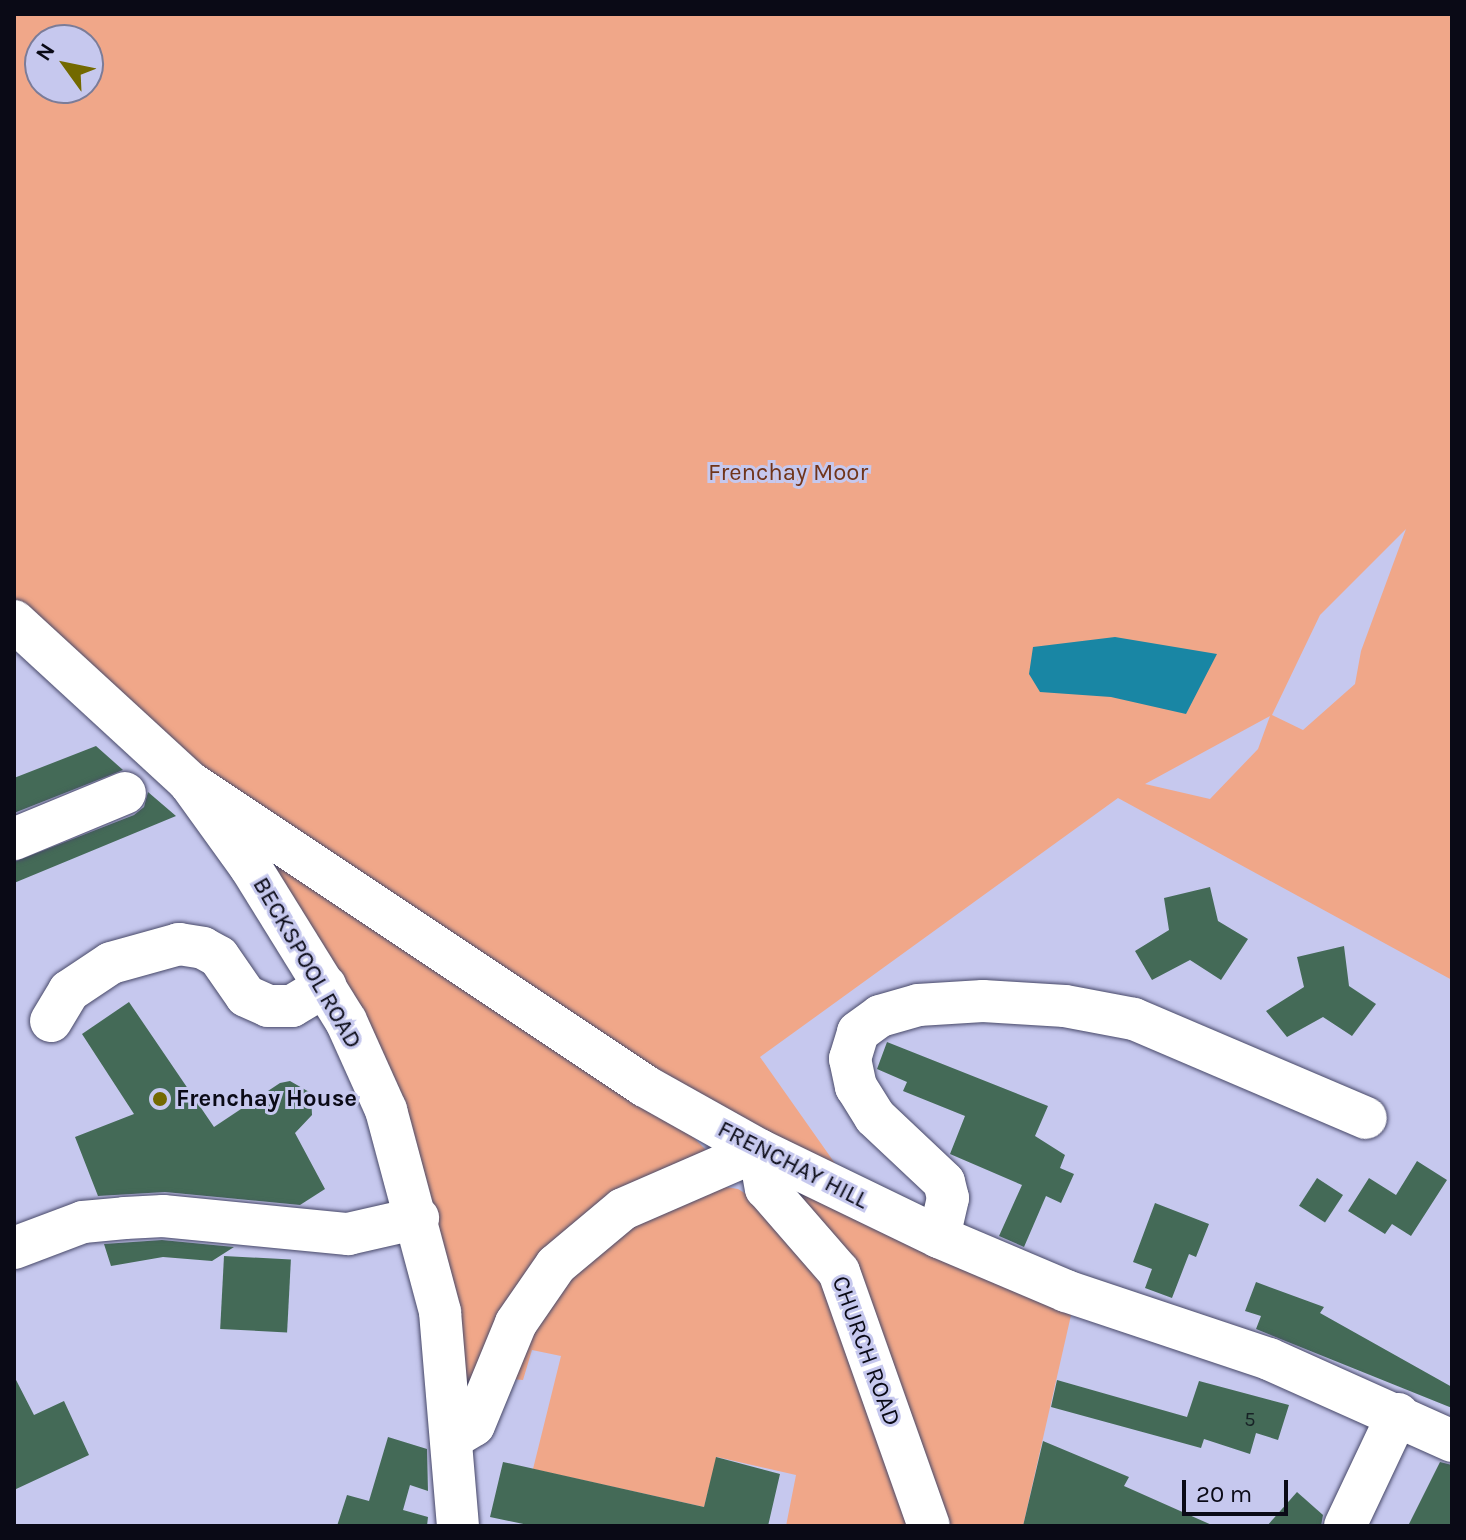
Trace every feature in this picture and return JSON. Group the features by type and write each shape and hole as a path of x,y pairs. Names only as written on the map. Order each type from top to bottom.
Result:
{"street":[{"name":"BECKSPOOL ROAD","path":"19,641 189,782 251,868 325,986 386,1110 418,1218 440,1312 454,1437 458,1526"},
{"name":"FRENCHAY HILL","path":"189,782 645,1086 759,1150 939,1237 1066,1291 1269,1359 1398,1414 1452,1441"},
{"path":"14,839 125,793"},
{"path":"51,1021 69,991 111,963 179,944 203,948 219,957 246,996 268,1006 292,1006 325,986"},
{"path":"939,1237 948,1198 944,1182 875,1117 856,1087 850,1059 858,1032 880,1016 918,1005 983,1001 1065,1006 1134,1019 1366,1118"},
{"path":"454,1437 474,1425 516,1323 556,1265 623,1209 759,1150"},
{"name":"CHURCH ROAD","path":"759,1150 766,1188 839,1272 929,1526"},
{"path":"14,1248 83,1222 125,1218 163,1216 348,1234 418,1218"},
{"path":"1345,1526 1398,1414"}],"green space":[{"name":"Frenchay Moor","path":"14,14 1452,14 1452,980 1118,798 760,1057 846,1179 713,1111 184,756 14,599","holes":["1406,529 1361,651 1355,684 1303,730 1272,715 1320,615","1270,716 1258,749 1210,799 1145,784"]},
{"path":"276,856 687,1131 709,1153 614,1203 476,1388 466,1385 457,1311 267,867"},
{"path":"788,1185 1074,1302 1023,1526 942,1526"},
{"path":"719,1186 738,1189 761,1203 815,1266 915,1526 786,1526 796,1475 717,1457 704,1507 533,1469 561,1356 532,1350 523,1380 501,1378 523,1328 628,1220"}],"water":[{"path":"1115,637 1217,654 1186,714 1111,697 1040,692 1029,674 1033,647"}],"building":[{"path":"96,746 123,770 14,813 14,778"},
{"path":"148,792 176,816 14,883 14,862 134,815 144,807"},
{"path":"1210,887 1218,921 1248,939 1221,980 1190,960 1152,980 1135,951 1169,930 1164,898"},
{"path":"1344,946 1349,986 1376,1004 1352,1036 1323,1017 1287,1037 1266,1011 1304,987 1297,957"},
{"path":"129,1002 214,1127 280,1083 290,1081 311,1093 312,1115 295,1133 325,1189 300,1205 165,1192 98,1196 75,1137 134,1114 82,1034"},
{"path":"887,1042 1048,1106 1035,1136 1065,1155 1060,1168 1074,1174 1061,1203 1046,1196 1024,1247 999,1236 1022,1185 950,1154 965,1116 903,1091 907,1082 877,1069"},
{"path":"1417,1161 1447,1180 1411,1236 1392,1224 1385,1234 1348,1211 1369,1178 1396,1195"},
{"path":"1317,1178 1343,1195 1325,1223 1299,1206"},
{"path":"1155,1203 1209,1224 1196,1257 1189,1254 1172,1298 1145,1288 1152,1269 1133,1262"},
{"path":"162,1240 234,1247 212,1261 163,1257 111,1266 104,1244"},
{"path":"224,1256 291,1260 287,1332 220,1329"},
{"path":"1256,1282 1324,1307 1320,1313 1452,1387 1452,1408 1256,1329 1261,1316 1245,1311"},
{"path":"14,1376 34,1415 64,1401 89,1455 14,1490"},
{"path":"1057,1380 1187,1417 1199,1381 1289,1405 1278,1440 1256,1433 1250,1454 1204,1439 1201,1448 1051,1407"},
{"path":"388,1437 427,1449 428,1491 410,1485 403,1510 428,1517 427,1526 337,1526 347,1495 369,1501"},
{"path":"1043,1441 1129,1477 1124,1486 1214,1526 1023,1526"},
{"path":"716,1457 780,1474 768,1526 533,1526 490,1517 503,1462 704,1507"},
{"path":"1440,1462 1452,1465 1452,1526 1408,1526"},
{"path":"1297,1492 1323,1515 1321,1526 1267,1526"}],"place":[{"name":"Frenchay House","path":"160,1099"}]}
